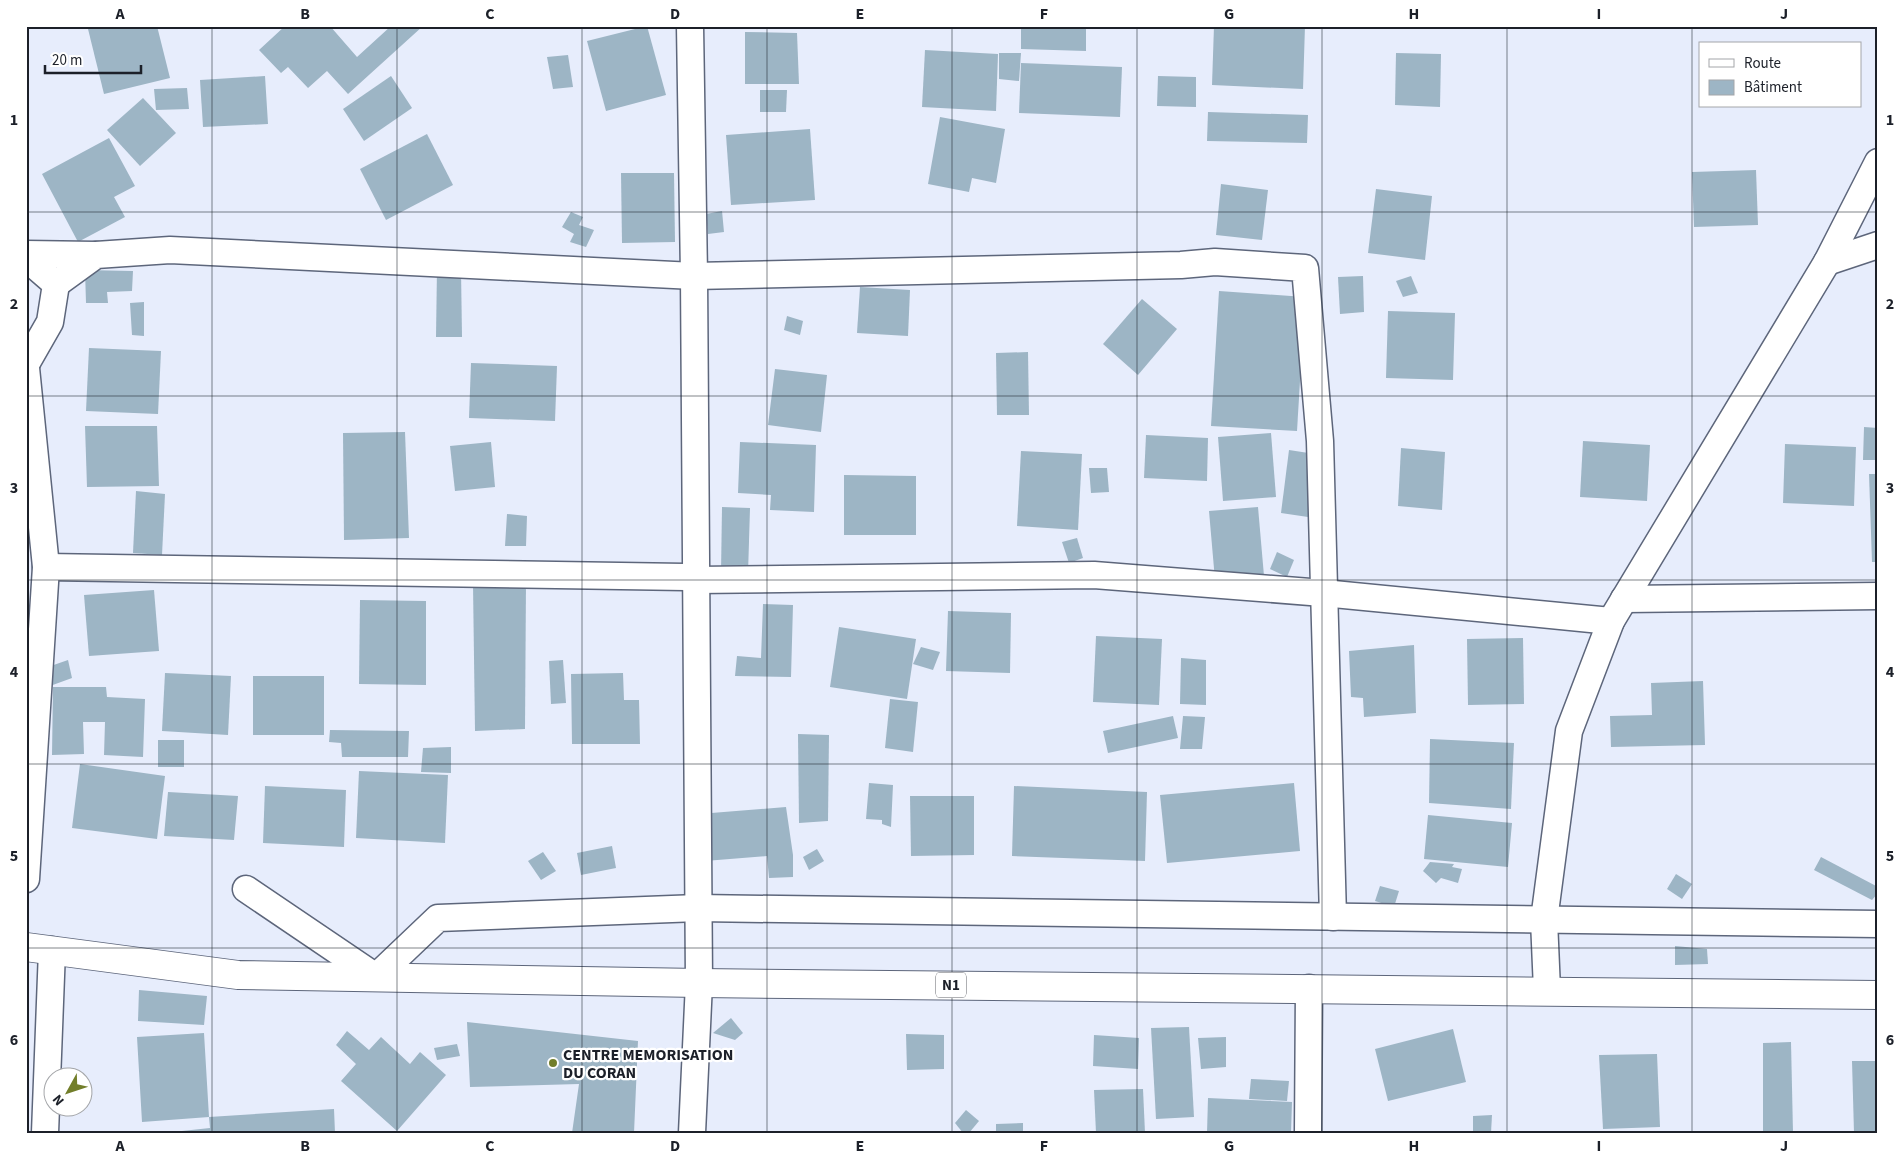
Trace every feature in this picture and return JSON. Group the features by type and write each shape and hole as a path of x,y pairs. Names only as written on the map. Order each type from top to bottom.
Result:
{"highway":[{"name":"N1","path":"39,949 238,974 699,982 1878,995"}],"street":[{"path":"690,26 694,276 699,982 692,1133"},
{"path":"1547,990 1544,920 1569,731 1611,621 1827,262 1878,162"},
{"path":"1827,262 1878,245"},
{"path":"26,254 96,255 170,250 694,276 1181,265 1215,262 1305,268 1320,441 1333,917"},
{"path":"26,364 50,322 56,284 96,255"},
{"path":"26,258 56,284"},
{"path":"26,368 46,567 26,879"},
{"path":"46,567 685,577 696,580 1094,575 1323,593 1611,621"},
{"path":"1624,599 1878,596"},
{"path":"246,889 376,976 438,918 698,908 1878,924"},
{"path":"39,949 45,1133"},
{"path":"1308,1133 1309,988"}],"building":[{"path":"98,26 157,26 170,78 104,94 88,29"},
{"path":"285,26 330,26 357,57 391,26 423,26 348,94 327,71 308,88 288,67 281,73 259,50"},
{"path":"647,26 666,95 606,111 587,41"},
{"path":"1021,26 1086,26 1086,51 1021,49"},
{"path":"1214,26 1305,26 1303,89 1212,85"},
{"path":"745,32 797,33 799,84 745,84"},
{"path":"925,50 998,54 996,111 922,107"},
{"path":"999,53 1021,53 1019,81 999,79"},
{"path":"1396,53 1441,54 1440,107 1395,105"},
{"path":"568,55 573,87 553,89 547,57"},
{"path":"1021,63 1122,67 1120,117 1019,113"},
{"path":"265,76 268,124 203,127 200,80"},
{"path":"391,76 412,108 364,141 343,109"},
{"path":"1158,76 1196,77 1196,107 1157,106"},
{"path":"187,88 189,109 156,110 154,89"},
{"path":"760,90 787,90 786,112 760,112"},
{"path":"143,98 176,133 140,166 107,130"},
{"path":"1208,112 1308,115 1307,143 1207,141"},
{"path":"940,117 1005,129 996,183 972,178 969,192 928,184"},
{"path":"810,129 815,200 731,205 726,135"},
{"path":"427,134 453,185 386,220 360,169"},
{"path":"109,138 135,186 114,197 125,217 78,242 42,174"},
{"path":"1756,170 1758,225 1694,227 1692,172"},
{"path":"621,173 674,173 675,242 622,243"},
{"path":"1221,184 1268,190 1262,240 1216,235"},
{"path":"1376,189 1432,196 1425,260 1368,253"},
{"path":"722,211 724,232 708,234 706,214"},
{"path":"571,212 583,217 579,225 594,230 586,247 570,242 574,234 562,227"},
{"path":"437,268 461,270 462,337 436,337"},
{"path":"85,270 133,271 132,291 107,292 108,303 86,303"},
{"path":"1363,276 1364,312 1340,314 1338,277"},
{"path":"1411,276 1418,293 1403,297 1396,281"},
{"path":"860,287 910,290 908,336 857,333"},
{"path":"1219,291 1305,297 1297,431 1211,426"},
{"path":"1142,299 1177,329 1138,375 1103,344"},
{"path":"144,302 144,336 132,335 130,303"},
{"path":"1388,311 1455,313 1453,380 1386,378"},
{"path":"787,316 803,321 800,335 784,330"},
{"path":"89,348 161,351 158,414 86,411"},
{"path":"1028,352 1029,415 997,415 996,353"},
{"path":"471,363 557,366 555,421 469,418"},
{"path":"775,369 827,375 821,432 768,425"},
{"path":"85,426 157,426 159,486 87,487"},
{"path":"1864,427 1878,428 1878,460 1863,460"},
{"path":"405,432 409,538 344,540 343,433"},
{"path":"1271,433 1276,497 1223,501 1218,437"},
{"path":"1146,435 1208,438 1207,481 1144,478"},
{"path":"1583,441 1650,445 1647,501 1580,497"},
{"path":"491,442 495,487 455,491 450,446"},
{"path":"740,442 816,445 814,512 770,510 771,495 738,493"},
{"path":"1785,444 1856,447 1854,506 1783,503"},
{"path":"1401,448 1445,452 1442,510 1398,506"},
{"path":"1289,450 1315,454 1308,517 1281,513"},
{"path":"1021,451 1082,454 1078,530 1017,526"},
{"path":"1089,468 1107,468 1109,492 1091,493"},
{"path":"1869,474 1878,474 1878,562 1872,562"},
{"path":"844,475 916,476 916,535 844,535"},
{"path":"136,491 165,494 162,555 133,553"},
{"path":"722,507 750,508 748,574 721,573"},
{"path":"1258,507 1264,576 1215,580 1209,511"},
{"path":"507,514 527,516 526,546 505,546"},
{"path":"1077,538 1083,558 1069,563 1062,542"},
{"path":"1277,552 1294,560 1287,577 1270,569"},
{"path":"526,581 525,729 475,731 473,584"},
{"path":"154,590 159,651 89,656 84,595"},
{"path":"360,600 426,601 426,685 359,684"},
{"path":"763,604 793,605 791,677 735,676 737,656 761,658"},
{"path":"948,611 1011,613 1010,673 946,671"},
{"path":"839,627 916,639 907,699 830,687"},
{"path":"1096,636 1162,639 1159,705 1093,702"},
{"path":"1523,638 1524,704 1468,705 1467,639"},
{"path":"1414,645 1416,713 1364,717 1363,698 1351,697 1349,651"},
{"path":"921,647 940,652 933,670 913,664"},
{"path":"1181,658 1206,660 1206,705 1180,704"},
{"path":"68,660 72,678 50,686 45,668"},
{"path":"563,660 566,703 551,704 549,661"},
{"path":"165,673 231,676 228,735 162,731"},
{"path":"623,673 624,700 639,700 640,744 572,744 571,674"},
{"path":"253,676 324,676 324,735 253,735"},
{"path":"1703,681 1705,745 1611,747 1610,716 1652,715 1651,683"},
{"path":"53,687 106,687 107,697 145,699 143,757 104,755 105,722 83,722 84,754 52,755"},
{"path":"890,699 918,702 913,752 885,748"},
{"path":"1173,716 1178,738 1108,753 1103,731"},
{"path":"1183,716 1205,717 1202,749 1180,749"},
{"path":"330,730 409,731 408,757 342,757 341,743 329,742"},
{"path":"798,734 829,735 828,821 799,823"},
{"path":"1430,739 1514,743 1511,809 1429,803"},
{"path":"158,740 184,740 184,767 158,767"},
{"path":"451,747 451,773 421,772 423,748"},
{"path":"80,764 165,776 157,839 72,828"},
{"path":"359,771 448,775 445,843 356,838"},
{"path":"869,783 893,785 891,827 882,824 882,820 866,819"},
{"path":"1294,783 1300,851 1167,863 1160,795"},
{"path":"265,786 346,790 344,847 263,843"},
{"path":"1014,786 1147,792 1145,861 1012,856"},
{"path":"168,792 238,796 234,840 164,836"},
{"path":"910,796 974,796 974,855 911,856"},
{"path":"786,807 793,855 793,877 769,878 767,856 705,861 699,814"},
{"path":"1428,815 1512,823 1508,867 1424,859"},
{"path":"612,846 616,868 581,875 577,853"},
{"path":"817,849 824,861 809,870 803,857"},
{"path":"543,852 556,871 541,880 528,861"},
{"path":"1821,857 1878,887 1878,893 1872,900 1814,870"},
{"path":"1430,862 1454,864 1452,867 1462,869 1458,883 1441,878 1436,883 1423,871"},
{"path":"1676,874 1692,884 1682,899 1667,889"},
{"path":"1380,886 1399,891 1394,907 1375,901"},
{"path":"1675,946 1707,949 1708,964 1675,965"},
{"path":"139,990 207,996 204,1025 138,1021"},
{"path":"731,1018 743,1033 735,1040 713,1033"},
{"name":"CENTRE MEMORISATION DU CORAN","path":"467,1022 638,1041 634,1133 572,1133 579,1084 470,1087"},
{"path":"1189,1027 1194,1117 1156,1119 1151,1028"},
{"path":"1453,1029 1466,1082 1388,1101 1375,1049"},
{"path":"347,1031 369,1050 381,1037 410,1064 420,1052 446,1075 397,1131 341,1081 356,1064 336,1045"},
{"path":"204,1033 209,1117 142,1122 137,1037"},
{"path":"906,1034 944,1035 944,1069 907,1070"},
{"path":"1094,1035 1139,1038 1138,1069 1093,1066"},
{"path":"1226,1037 1226,1067 1201,1069 1198,1038"},
{"path":"1791,1042 1793,1133 1763,1133 1763,1043"},
{"path":"457,1044 460,1056 437,1060 434,1048"},
{"path":"1657,1054 1660,1127 1603,1129 1599,1055"},
{"path":"1852,1061 1878,1061 1878,1133 1854,1133"},
{"path":"1251,1079 1289,1081 1287,1101 1249,1099"},
{"path":"1143,1089 1145,1133 1096,1133 1094,1090"},
{"path":"1208,1098 1292,1102 1291,1133 1207,1133"},
{"path":"334,1109 335,1133 163,1133 210,1128 209,1117"},
{"path":"966,1110 979,1121 969,1133 963,1133 955,1123"},
{"path":"1492,1115 1491,1133 1473,1133 1473,1116"},
{"path":"1023,1123 1023,1133 996,1133 996,1124"}],"place":[{"name":"CENTRE MEMORISATION DU CORAN","path":"553,1063"}]}
